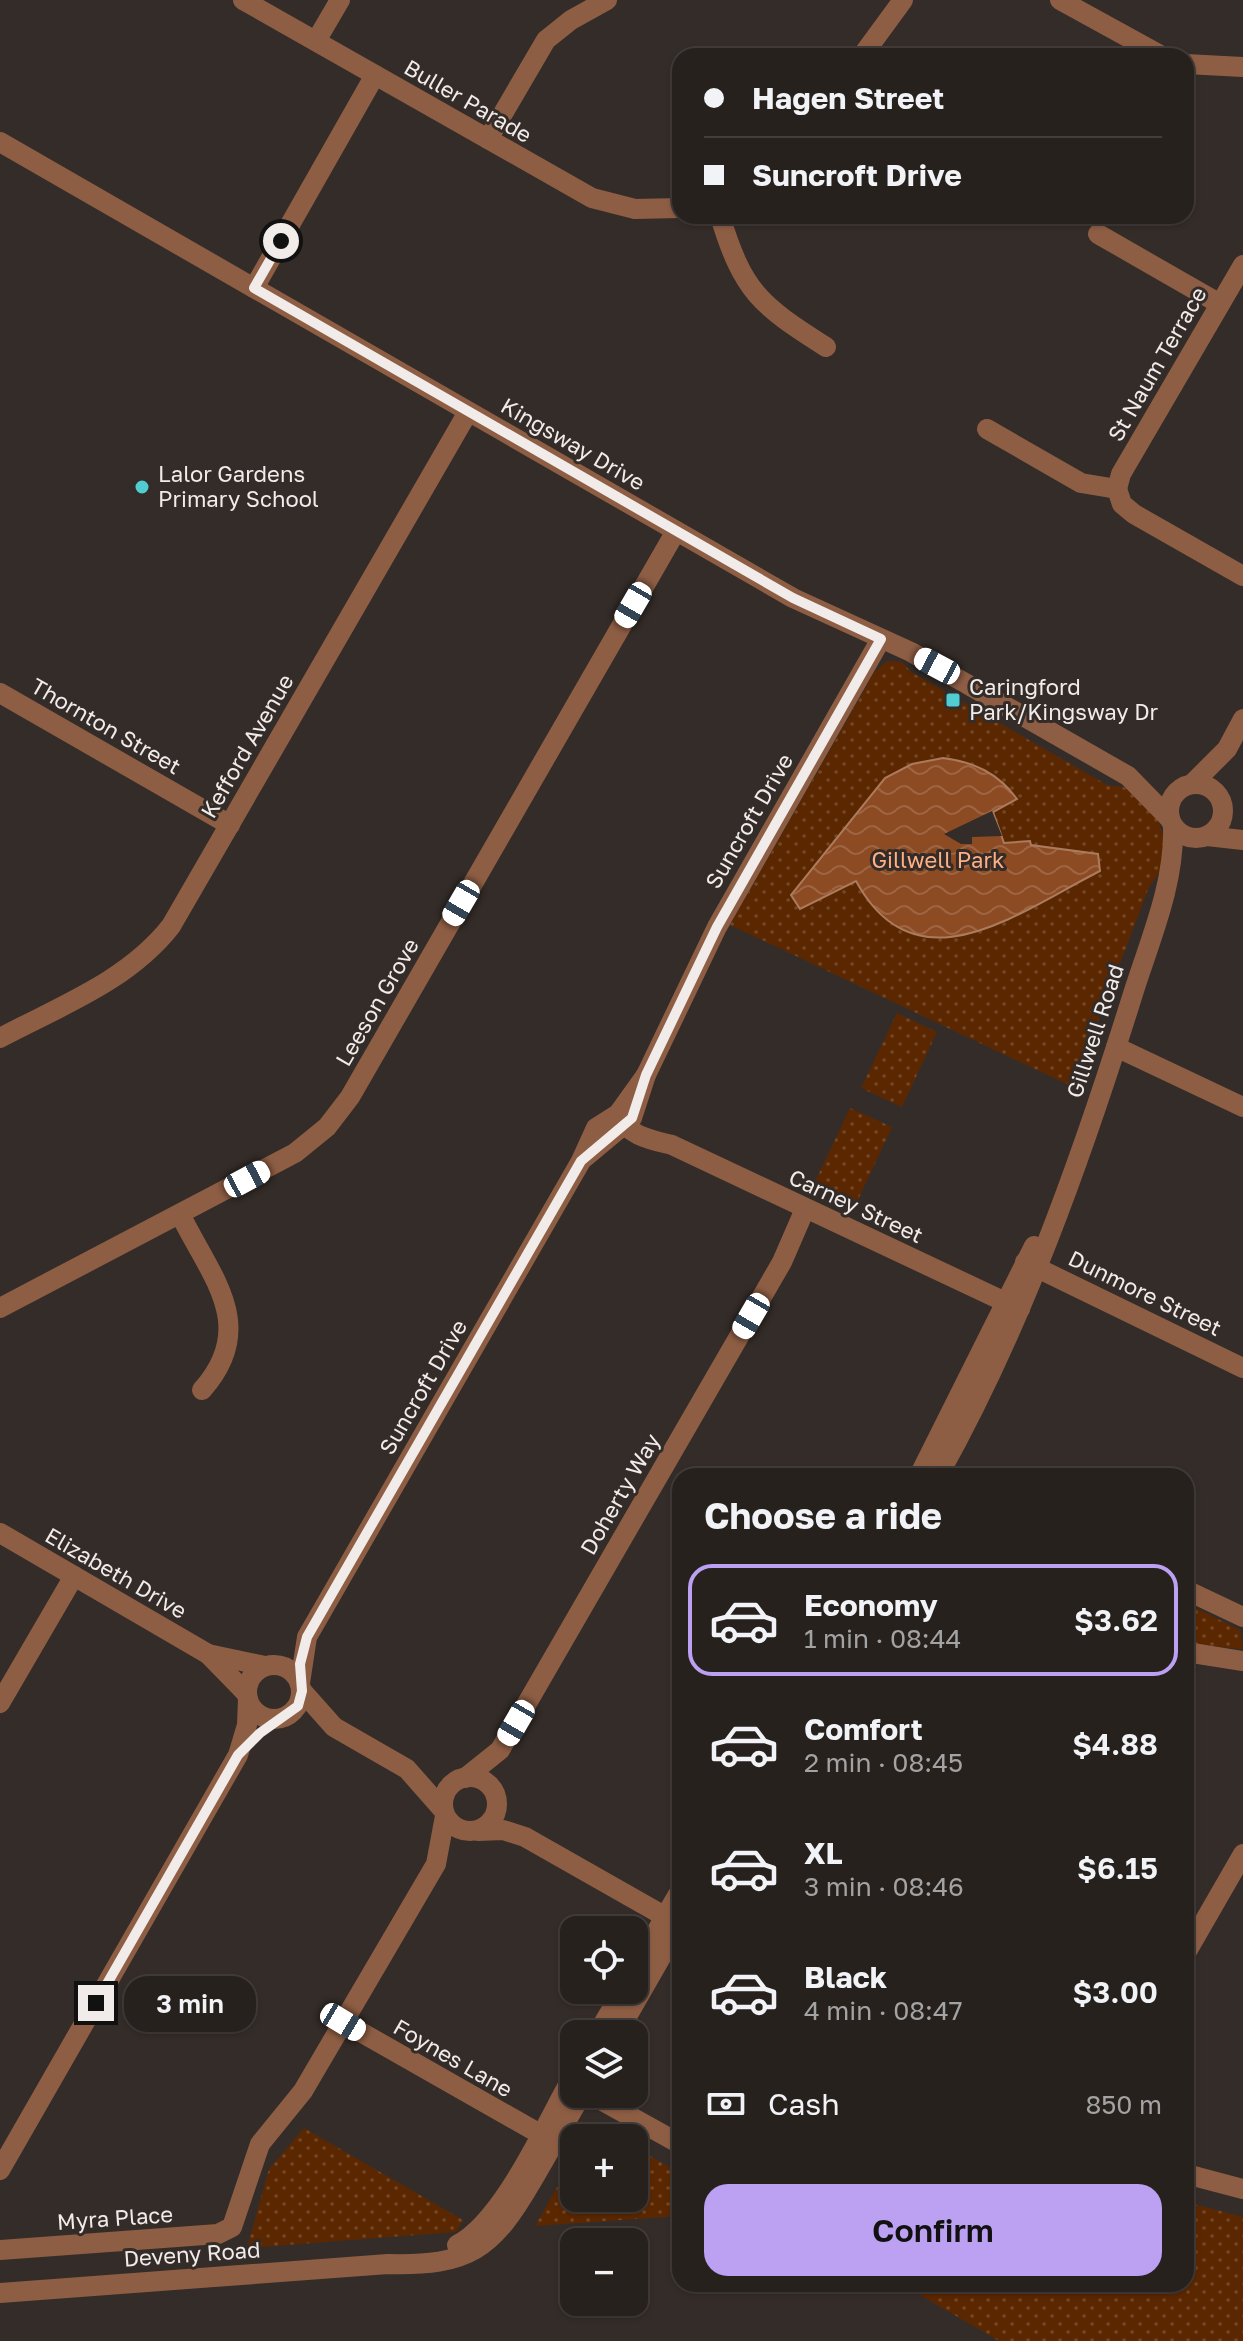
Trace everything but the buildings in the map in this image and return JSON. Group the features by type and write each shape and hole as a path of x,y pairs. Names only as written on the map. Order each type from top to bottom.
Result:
{"street":[{"name":"Buller Parade","path":"243,0 592,198 635,209 672,208"},
{"path":"316,41 340,0"},
{"path":"488,139 546,40 571,20 607,0"},
{"path":"868,48 903,0"},
{"path":"1060,0 1147,48"},
{"path":"1194,64 1243,67"},
{"path":"254,288 375,75"},
{"name":"Kingsway Drive","path":"0,142 793,598 937,666 1128,776 1170,822"},
{"path":"723,224 738,267 757,298 779,317 826,347"},
{"path":"1098,234 1220,304"},
{"name":"St Naum Terrace","path":"1117,489 1121,474 1243,265"},
{"name":"Kefford Avenue","path":"2,1030 118,976 143,957 176,919 468,412"},
{"path":"987,429 1081,483 1117,489 1122,504 1134,514 1243,576"},
{"name":"Leeson Grove","path":"0,1308 295,1153 339,1113 676,531"},
{"name":"Suncroft Drive","path":"301,1687 307,1637 581,1161 625,1120 717,927 881,639"},
{"name":"Thornton Street","path":"0,693 230,825"},
{"path":"1243,719 1227,749 1170,800 1170,822 1185,837 1243,840"},
{"path":"1204,837 1220,825 1227,749"},
{"name":"Kingsway Drive","path":"1128,776 1187,786"},
{"path":"1187,786 1209,787 1243,830"},
{"name":"Gillwell Road","path":"937,1468 1061,1197 1116,1047 1169,878 1170,822"},
{"name":"Gillwell Road","path":"1169,878 1204,837"},
{"path":"1116,1047 1243,1107"},
{"name":"Carney Street","path":"625,1120 811,1212 1013,1306"},
{"name":"Doherty Way","path":"463,1778 500,1750 811,1212"},
{"path":"180,1214 231,1322 231,1338 223,1363 202,1390"},
{"name":"Dunmore Street","path":"1031,1265 1243,1368"},
{"name":"Elizabeth Drive","path":"0,1533 208,1654 248,1696"},
{"path":"0,1703 74,1576"},
{"path":"1194,1594 1243,1617"},
{"name":"Suncroft Drive","path":"268,1666 307,1637"},
{"path":"1194,1653 1243,1661"},
{"name":"Elizabeth Drive","path":"208,1654 268,1666"},
{"path":"0,2170 238,1755 247,1725 251,1677 268,1666 289,1669 334,1727"},
{"path":"238,1755 298,1706 301,1687"},
{"path":"248,1696 257,1713 334,1727 407,1769 457,1828 503,1830 525,1837 672,1920"},
{"name":"Doherty Way","path":"497,1800 500,1750"},
{"path":"407,1769 485,1781 525,1837"},
{"path":"436,1864 444,1795 463,1778"},
{"path":"343,2022 436,1864 490,1823 497,1800"},
{"path":"1194,1939 1243,1854"},
{"path":"648,1954 672,1926"},
{"path":"624,2020 672,1928"},
{"name":"Foynes Lane","path":"343,2022 540,2134"},
{"name":"Myra Place","path":"0,2250 218,2234 232,2227 241,2211 248,2175 260,2144 303,2091 343,2022"},
{"path":"388,2264 444,2251 478,2231 496,2209 560,2105"},
{"path":"388,2264 422,2265 459,2257 504,2228 563,2108"},
{"path":"615,2108 672,2140"},
{"path":"1194,2176 1243,2189"},
{"name":"Deveny Road","path":"0,2293 388,2264"}],"green space":[{"name":"Gillwell Park","path":"887,661 902,662 911,672 1109,786 1131,791 1149,807 1161,829 1165,852 1163,862 1149,887 1073,1087 730,925 874,673"},
{"path":"897,1013 937,1032 902,1107 861,1088"},
{"path":"850,1108 892,1127 856,1204 814,1184"},
{"path":"1194,1607 1240,1630 1243,1649 1194,1645"},
{"path":"304,2128 463,2220 456,2232 247,2248 269,2169"},
{"path":"648,2155 672,2168 672,2217 535,2226 560,2182 560,2212 648,2212"},
{"path":"1194,2204 1243,2217 1243,2341 999,2341 920,2295 922,2292 1194,2292"}],"water":[{"path":"943,758 984,770 1002,782 1017,799 993,812 1004,843 1030,841 1031,845 1098,854 1100,871 1004,921 971,933 939,938 909,932 881,914 856,881 800,909 791,895 885,778 912,764"}],"pier":[{"path":"992,811 1002,836 972,837 972,844 961,844 944,834"}],"place":[{"name":"Lalor Gardens Primary School","path":"142,487"},
{"name":"Caringford Park/Kingsway Dr","path":"953,700"}],"route":[{"path":"96,2003 238,1755 260,1733 298,1706 302,1691 300,1664 307,1637 581,1161 624,1127 637,1110 646,1075 717,927 881,639 793,598 254,288 281,241"}]}
